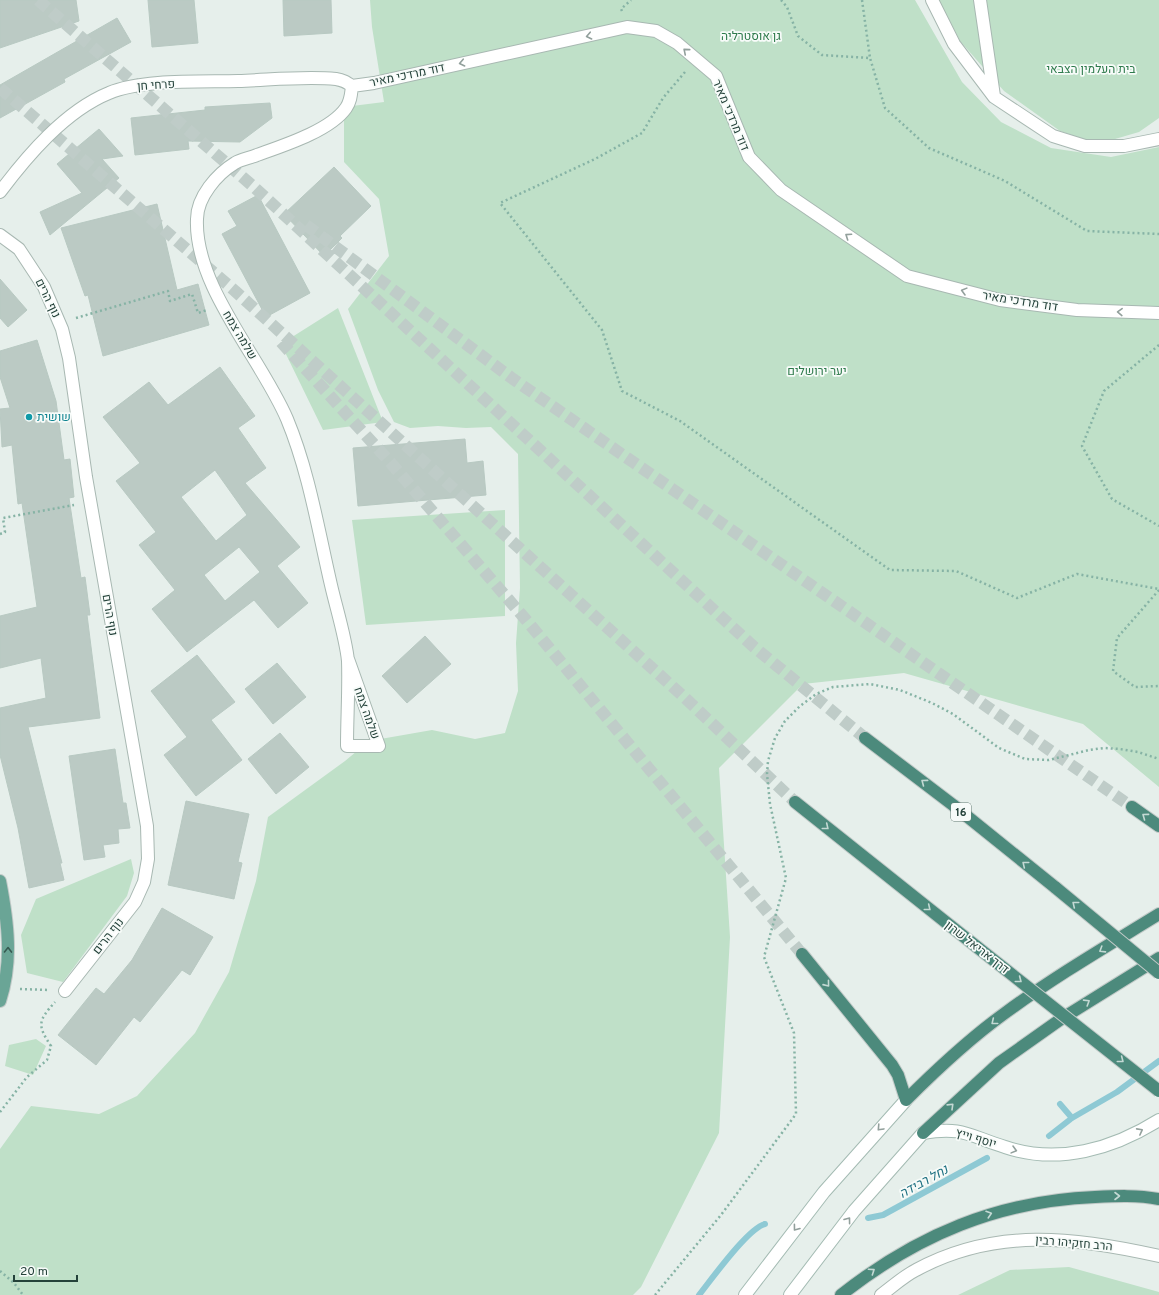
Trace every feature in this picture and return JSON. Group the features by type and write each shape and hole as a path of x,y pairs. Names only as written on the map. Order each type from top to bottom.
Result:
{"highway":[{"name":"16","path":"865,738 953,805 1159,973"},
{"name":"דרך אריאל שרון","path":"796,802 1159,1091"},
{"path":"1132,807 1159,826"},
{"path":"802,954 892,1065 898,1075 906,1100 939,1067 1004,1014 1078,964 1159,914"},
{"path":"923,1133 969,1089 1017,1050 1061,1019 1159,958"},
{"path":"842,1295 870,1273 906,1250 966,1222 998,1211 1076,1198 1119,1196 1159,1199"}],"main road":[{"path":"0,881 6,910 8,941 8,968 0,1001"}],"street":[{"path":"932,0 954,44 994,97 1053,136 1085,146 1124,146 1159,139"},
{"path":"980,0 994,97"},
{"name":"דוד מרדכי מאיר","path":"352,86 374,83 627,27 656,31 677,43 716,76 749,157 781,190 907,276 1000,300 1077,310 1159,313"},
{"name":"פרחי חן","path":"0,192 23,161 56,129 83,108 109,93 140,85 315,78 345,81 352,86"},
{"name":"שלמה צמח","path":"348,659 347,746 379,746 348,659 304,468 286,419 266,378 222,305 202,255 197,235 197,216 203,195 213,183 235,163 282,146 334,120 348,104 352,86"},
{"name":"נוף הרים","path":"0,235 19,249 44,287 60,323 69,358 90,502 147,826 148,859 144,882 134,902 65,991"},
{"path":"745,1295 824,1192 906,1100"},
{"name":"יוסף וייץ","path":"923,1133 945,1130 963,1131 1020,1152 1041,1155 1066,1154 1088,1152 1107,1146 1130,1137 1159,1120"},
{"path":"790,1295 854,1211 923,1133"},
{"name":"הרב חזקיהו רבין","path":"881,1295 915,1270 946,1257 982,1245 1006,1241 1033,1238 1070,1240 1114,1246 1159,1256"}],"path":[{"path":"781,0 787,7 798,36 822,55 870,58"},
{"path":"862,0 870,58 885,108 929,148 1005,181 1087,231 1159,234"},
{"path":"689,67 663,98 642,133 595,159 500,203 602,330 622,391 680,421 890,570 956,571 1017,598 1077,574 1159,590"},
{"path":"60,323 168,291 170,300 192,294 198,314 222,305"},
{"path":"1159,345 1104,392 1082,446 1112,499 1159,526"},
{"path":"0,534 5,532 2,518 90,502"},
{"path":"1159,590 1117,638 1112,671 1135,687 1159,686"},
{"path":"4,989 65,991"},
{"path":"0,1112 27,1077 47,1060 51,1046 42,1034 40,1024 43,1015 65,991"},
{"path":"655,1295 720,1215"},
{"path":"0,1271 14,1283 23,1295"}],"green space":[{"name":"יער ירושלים","path":"370,0 915,0 962,82 1001,122 1051,148 1111,157 1159,147 1159,787 1083,724 904,673 803,684 719,768 730,937 719,1133 641,1287 633,1295 0,1295 0,1149 31,1106 99,1114 137,1096 195,1033 229,972 256,881 268,817 345,761 369,741 432,730 475,739 505,733 518,691 516,643 520,588 518,454 491,427 466,428 438,426 410,428 394,422 378,390 348,309 389,256 379,199 344,162 344,107 384,102 372,27"},
{"name":"בית העלמין הצבאי","path":"939,0 1159,0 1159,118 1139,132 1098,144 1060,131 1004,91 960,41"},
{"path":"338,308 383,422 323,430 281,344"},
{"path":"505,510 505,616 366,625 352,520"},
{"path":"131,859 134,873 127,896 63,982 27,973 21,935 36,899"},
{"path":"36,1039 46,1046 33,1075 5,1066 9,1045"},
{"path":"1069,1267 1159,1292 1159,1295 958,1295 1010,1270"}],"building":[{"path":"0,0 76,0 79,21 0,48"},
{"path":"148,0 194,0 198,43 152,47"},
{"path":"283,0 331,0 332,33 284,36"},
{"path":"117,18 131,42 64,79 65,82 0,118 0,85"},
{"path":"270,103 272,118 240,142 188,141 189,149 135,155 131,118 205,110 205,107"},
{"path":"99,129 123,156 102,159 119,178 50,235 40,212 82,193 57,164"},
{"path":"334,167 371,206 340,236 342,238 324,256 284,214"},
{"path":"258,195 310,293 266,317 222,234 237,226 228,211"},
{"path":"157,204 177,290 198,284 209,325 103,356 88,295 85,296 61,228"},
{"path":"0,279 27,310 8,327 0,318"},
{"path":"37,340 56,401 64,460 70,459 74,497 69,498 81,578 85,577 90,615 87,615 100,718 28,727 62,863 60,863 64,880 29,888 18,828 0,755 0,708 46,698 41,658 0,668 0,616 37,607 22,503 18,504 12,445 2,447 0,409 10,408 0,377 0,351"},
{"path":"220,367 255,416 238,428 266,468 245,483 300,547 277,566 308,603 278,628 254,600 187,652 152,609 175,590 139,545 156,532 116,481 140,463 103,417 149,382 168,405","holes":["215,470 247,515 216,541 181,497","239,547 260,572 225,601 204,575"]},
{"path":"465,439 467,463 483,461 486,495 358,506 353,448"},
{"path":"425,636 451,664 407,703 382,676"},
{"path":"197,655 235,702 211,720 242,760 196,796 164,755 187,737 151,691"},
{"path":"277,663 306,697 273,724 245,689"},
{"path":"280,733 309,767 276,794 248,759"},
{"path":"115,749 123,803 126,803 130,828 118,829 119,843 103,845 105,857 84,860 69,756"},
{"path":"186,801 249,814 238,862 242,863 234,899 168,885"},
{"path":"162,908 213,937 190,975 182,970 140,1022 134,1017 96,1065 58,1035 96,988 104,994 132,960"}],"waterway":[{"name":"נחל רבידה","path":"1049,1136 1072,1118 1117,1092 1159,1061"},
{"path":"1060,1104 1072,1118"},
{"name":"נחל רבידה","path":"868,1218 883,1215 987,1158"},
{"name":"נחל רבידה","path":"699,1295 740,1244 749,1235 765,1224"}],"tunnel":[{"path":"38,0 255,188 754,647 865,738"},
{"path":"0,88 235,291 684,697 795,802"},
{"path":"306,225 513,379 1132,807"},
{"path":"281,342 390,462 527,621 802,954"}],"place":[{"name":"שושית","path":"29,417"}],"park label":[{"name":"גן אוסטרליה","path":"751,36"}]}
